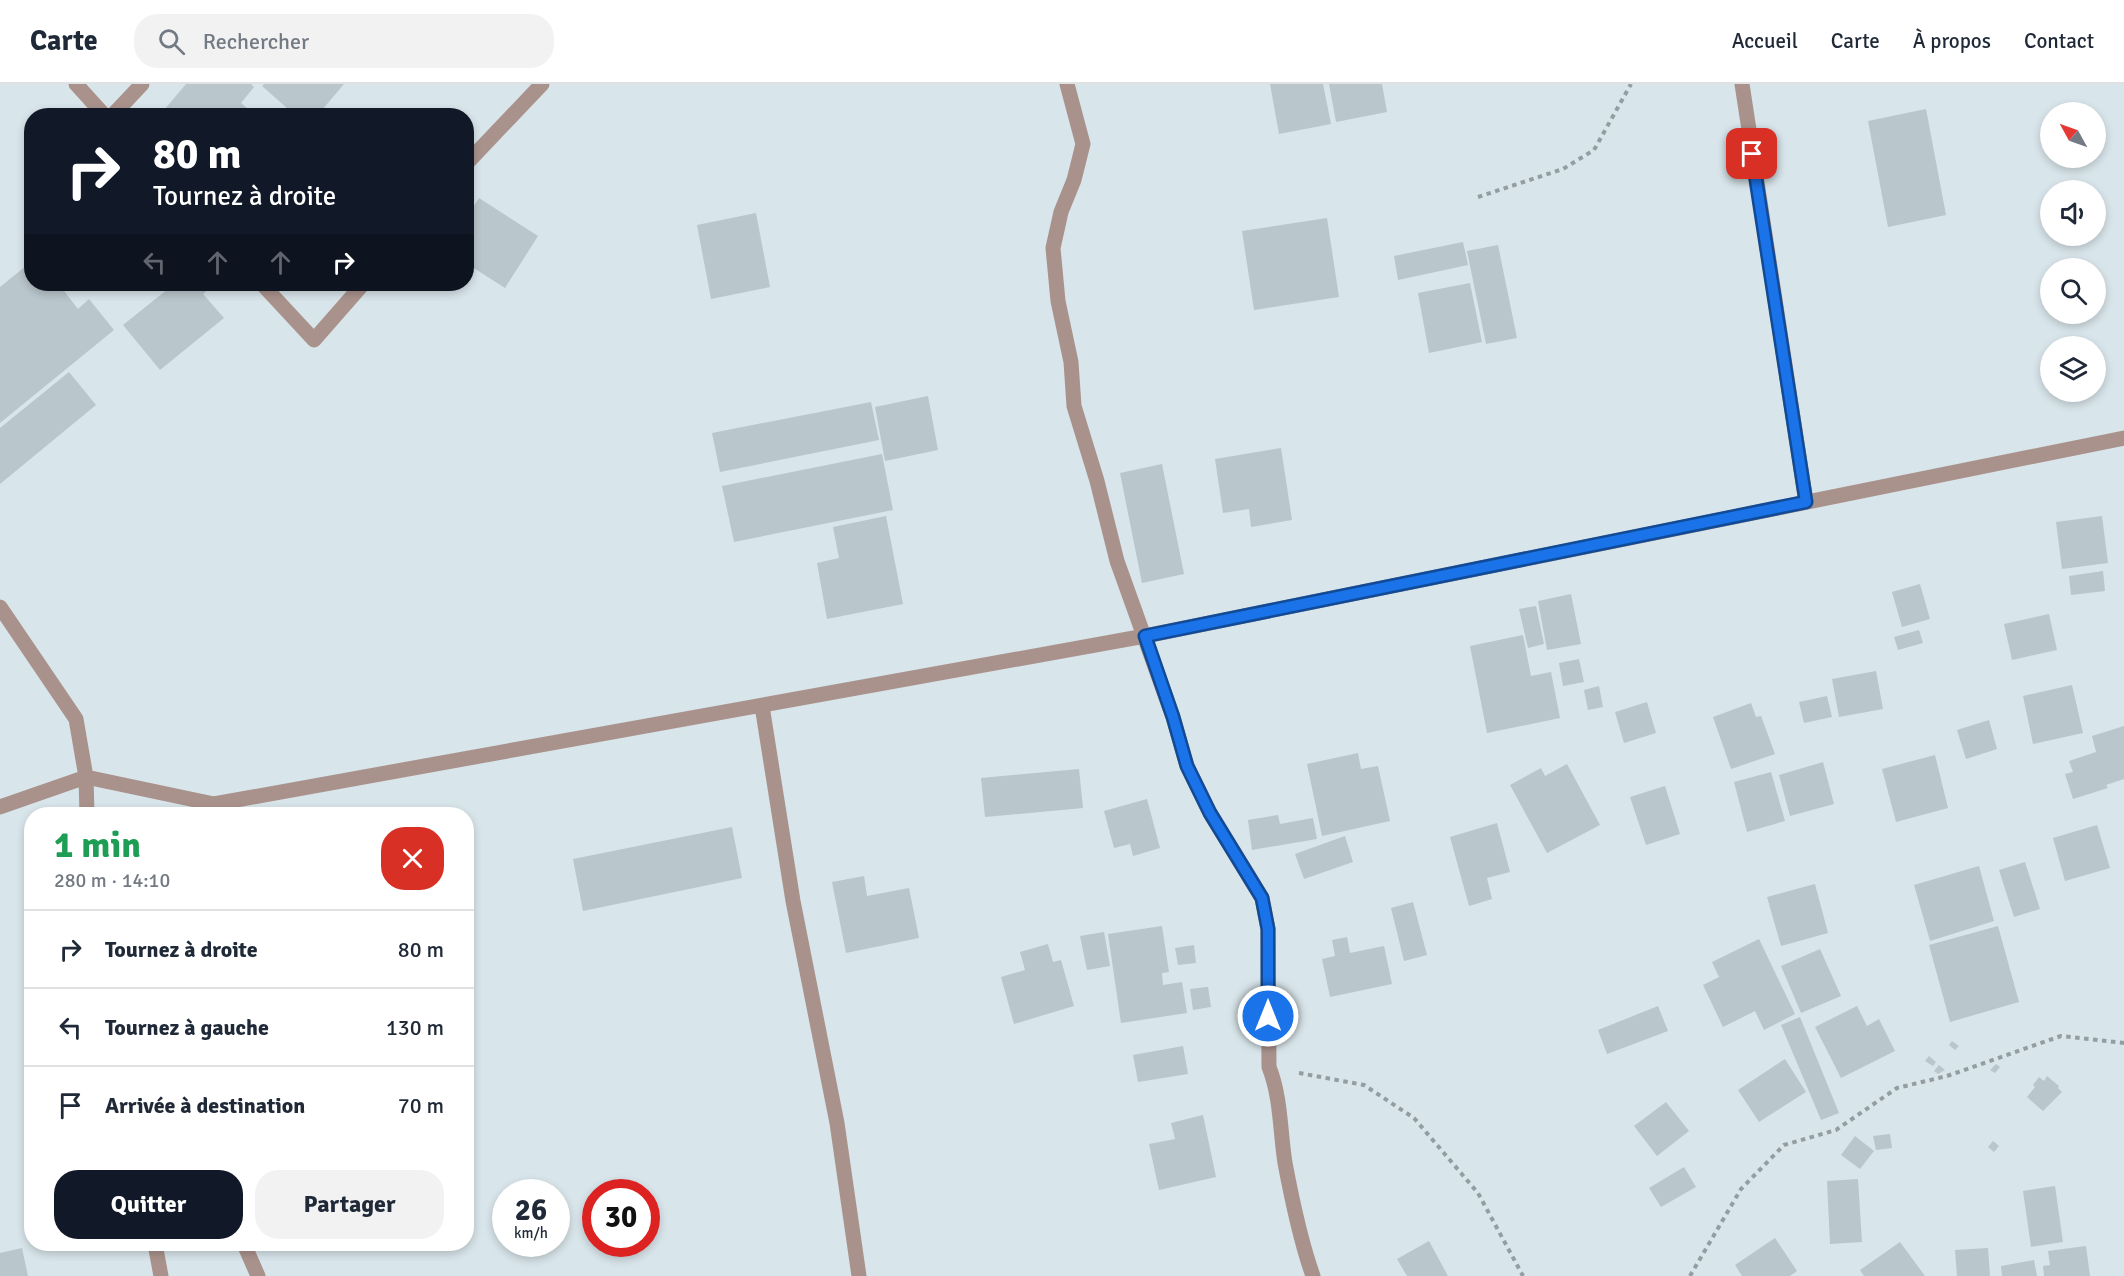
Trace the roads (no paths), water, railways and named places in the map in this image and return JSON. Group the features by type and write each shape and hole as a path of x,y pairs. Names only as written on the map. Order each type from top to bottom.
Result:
{"street":[{"path":"76,84 98,108"},
{"path":"120,108 142,84"},
{"path":"474,156 542,84"},
{"path":"1067,84 1083,144 1074,180 1061,212 1053,248 1058,301 1071,362 1074,406 1097,481 1117,561 1173,717 1187,766 1210,813 1262,898 1268,929 1269,1067 1275,1083 1285,1164 1313,1276"},
{"path":"1742,84 1806,502"},
{"path":"268,291 314,340 357,291"},
{"path":"209,807 214,804 1145,636 2124,438"},
{"path":"0,607 76,719 86,777 87,807"},
{"path":"762,706 793,901 837,1124 860,1276"},
{"path":"0,807 86,777 214,804"},
{"path":"156,1251 161,1276"},
{"path":"247,1251 258,1276"}]}
